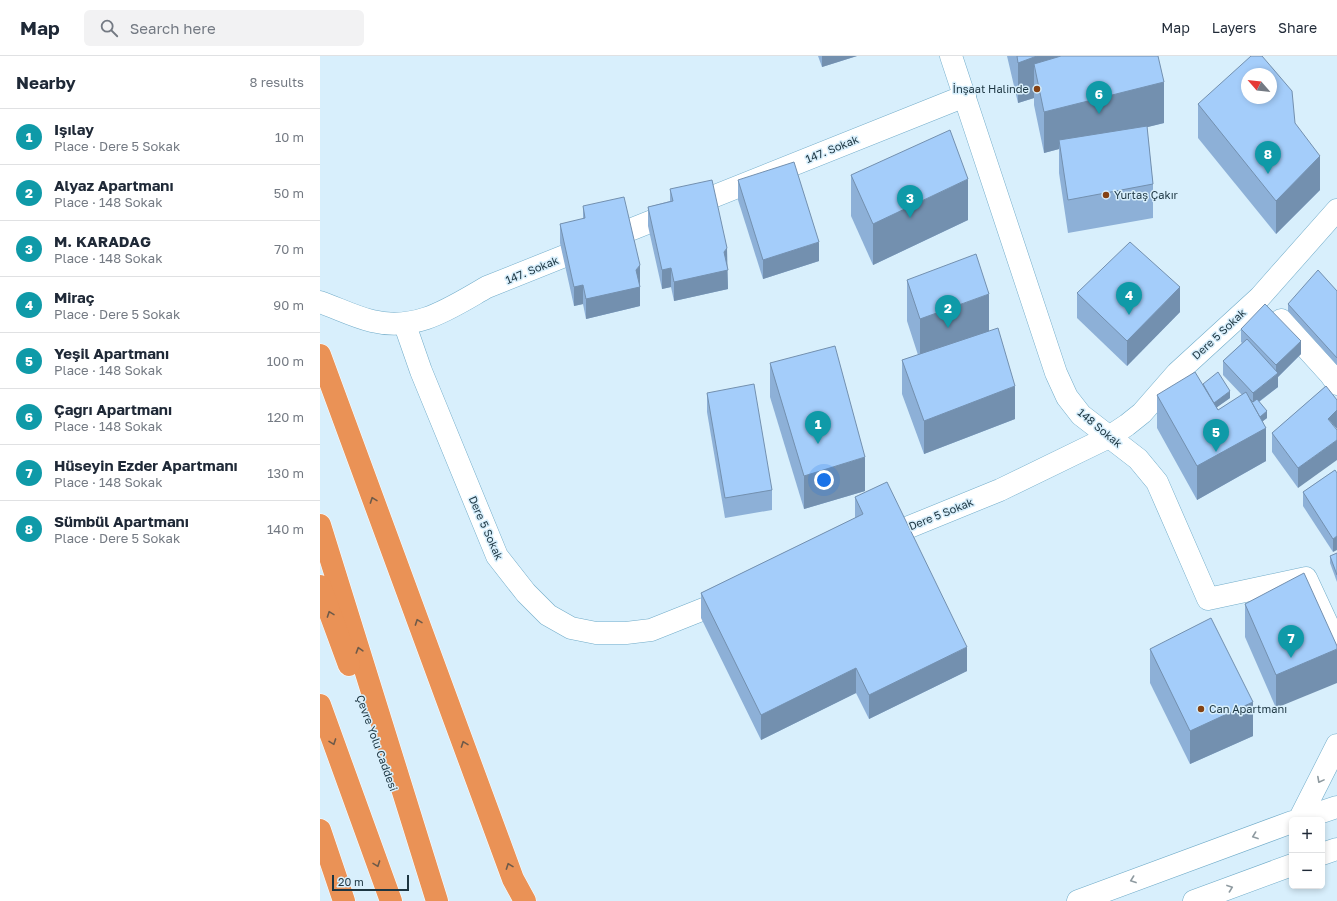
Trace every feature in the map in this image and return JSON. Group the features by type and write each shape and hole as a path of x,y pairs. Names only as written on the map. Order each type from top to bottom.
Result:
{"highway":[{"path":"320,356 511,872 526,901"},
{"path":"320,525 436,901"},
{"name":"Çevre Yolu Caddesi","path":"320,586 436,901"},
{"path":"320,705 391,901"},
{"path":"320,830 344,901"}],"street":[{"name":"148 Sokak","path":"951,56 1056,373 1067,397 1081,415 1138,459 1157,482 1208,599 1306,578 1337,646"},
{"name":"147. Sokak","path":"320,302 372,322 404,324 432,317 487,287 965,96"},
{"name":"Dere 5 Sokak","path":"866,544 1000,490 1109,437 1127,425 1142,413 1177,373 1260,297 1337,210"},
{"path":"1260,297 1330,374 1337,384"},
{"name":"Dere 5 Sokak","path":"404,324 421,371 497,556 526,594 548,615 571,628 596,633 626,633 651,630 747,592"},
{"path":"1301,817 1337,745"},
{"path":"1308,817 1337,807"},
{"path":"1078,901 1289,823"},
{"path":"1325,853 1337,849"},
{"path":"1194,901 1289,866"}],"building":[{"path":"1017,56 1037,56 1018,63"},
{"path":"1061,56 1158,56 1164,82 1044,112 1034,64"},
{"path":"1251,56 1262,56 1272,68 1241,68 1241,104 1277,104 1277,74 1292,91 1295,123 1320,156 1276,201 1198,104"},
{"path":"1147,126 1153,184 1068,200 1059,140"},
{"path":"950,130 968,179 873,224 851,175"},
{"path":"794,162 819,242 763,260 738,180"},
{"path":"712,180 727,248 724,252 728,270 674,282 671,268 662,270 648,207 673,201 670,189"},
{"path":"624,197 640,265 636,270 640,287 586,299 583,285 574,287 560,224 585,218 583,206"},
{"path":"1130,242 1180,287 1127,341 1077,293"},
{"path":"976,254 989,294 920,319 907,280"},
{"path":"1318,270 1337,291 1337,358 1288,304"},
{"path":"1265,304 1301,341 1276,365 1241,329"},
{"path":"998,328 1015,386 924,421 902,360"},
{"path":"1247,339 1278,373 1253,393 1223,361"},
{"path":"835,346 865,457 804,476 770,363"},
{"path":"1195,372 1218,410 1246,392 1266,428 1197,466 1157,395"},
{"path":"1218,372 1230,391 1214,403 1203,384"},
{"path":"754,384 772,490 725,498 707,393"},
{"path":"1326,386 1337,400 1337,410 1328,419 1337,430 1337,440 1298,468 1272,433"},
{"path":"1250,399 1253,402 1257,399 1267,411 1260,417"},
{"path":"1335,470 1337,473 1337,536 1333,539 1303,492"},
{"path":"887,482 967,647 869,695 856,668 761,715 701,593 863,514 855,497"},
{"path":"1337,553 1337,575 1330,556"},
{"path":"1304,573 1337,649 1276,675 1245,604"},
{"path":"1211,618 1253,702 1190,731 1150,649"}],"place":[{"name":"İnşaat Halinde","path":"1037,89"},
{"name":"Çağrı Apartmanı","path":"1099,114"},
{"name":"Sümbül Apartmanı","path":"1268,174"},
{"name":"Yurtaş Çakır","path":"1106,195"},
{"name":"M. KARADAĞ","path":"910,218"},
{"name":"Miraç","path":"1129,315"},
{"name":"Alyaz Apartmanı","path":"948,328"},
{"name":"Işılay","path":"818,444"},
{"name":"Yeşil Apartmanı","path":"1216,452"},
{"name":"Hüseyin Ezder Apartmanı","path":"1291,658"},
{"name":"Can Apartmanı","path":"1201,709"}]}
